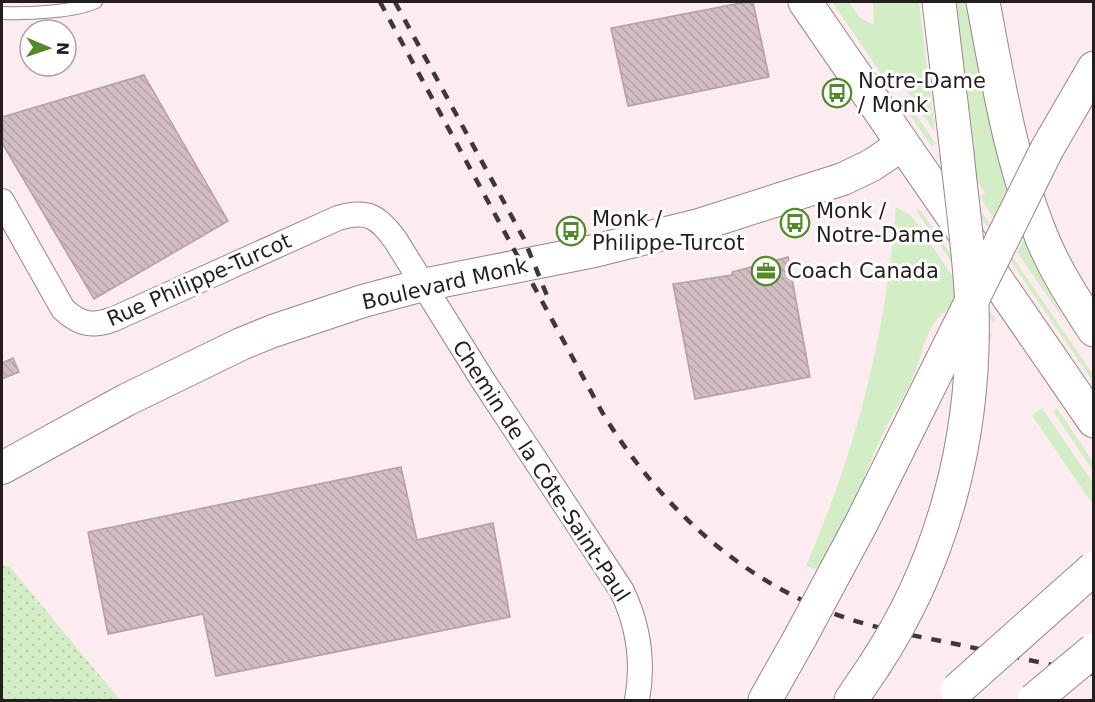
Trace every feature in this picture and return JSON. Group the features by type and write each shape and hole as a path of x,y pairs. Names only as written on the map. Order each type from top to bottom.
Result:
{"main road":[{"path":"805,2 1094,422"},
{"path":"851,700 902,620 935,548 951,494 964,432 970,372 972,307 939,2"},
{"path":"983,2 1012,141 1030,208 1059,272 1094,330"},
{"path":"765,700 862,522 1047,149 1094,68"},
{"path":"951,695 1094,568"},
{"path":"1034,700 1094,650"}],"street":[{"name":"Boulevard Monk","path":"2,468 97,415 241,344 315,316 423,285 594,251 699,225 843,179 872,165 903,144"},
{"name":"Rue Philippe-Turcot","path":"2,201 58,302 68,314 84,324 103,323 114,319 350,215 362,214 380,221 396,241 423,285"},
{"name":"Chemin de la Côte-Saint-Paul","path":"423,285 622,591 634,620 640,652 641,668 637,700"}],"lane":[{"path":"2,13 18,14 63,9 96,2"}],"green space":[{"path":"832,2 849,2 859,17 874,25 873,2 919,2 935,132 902,84 893,91"},
{"path":"949,2 965,2 992,134 1008,197 996,221 980,197 985,193 978,182 971,186"},
{"path":"905,99 936,144 932,147 901,102"},
{"path":"896,207 909,214 916,222 992,335 988,345 957,304 938,318 927,337 912,380 879,442 844,525 836,541 816,569 806,566 840,478 877,345"},
{"path":"917,210 921,211 996,320 993,323 917,212"},
{"path":"983,214 1093,374 1093,382 980,216"},
{"path":"1025,238 1045,285 1066,323 1017,252"},
{"path":"1042,408 1093,483 1093,505 1032,415"},
{"path":"1057,408 1093,462 1093,471 1053,411"},
{"path":"2,565 10,567 120,700 2,700"}],"building":[{"path":"753,2 769,77 628,106 611,28"},
{"path":"144,75 228,221 94,299 2,143 2,117"},
{"path":"788,257 810,377 695,399 673,284 732,275 732,272"},
{"path":"13,358 19,372 2,379 2,363"},
{"path":"401,467 417,540 493,523 510,617 216,676 203,614 108,634 88,532"}],"railway":[{"path":"380,2 602,412 644,472 694,526 751,571 782,590 831,613 899,632 1094,674"},
{"path":"395,2 524,239 550,303"}],"place":[{"name":"Notre-Dame / Monk","path":"837,93"},
{"name":"Monk / Notre-Dame","path":"795,223"},
{"name":"Monk / Philippe-Turcot","path":"571,231"},
{"name":"Coach Canada","path":"766,271"}]}
